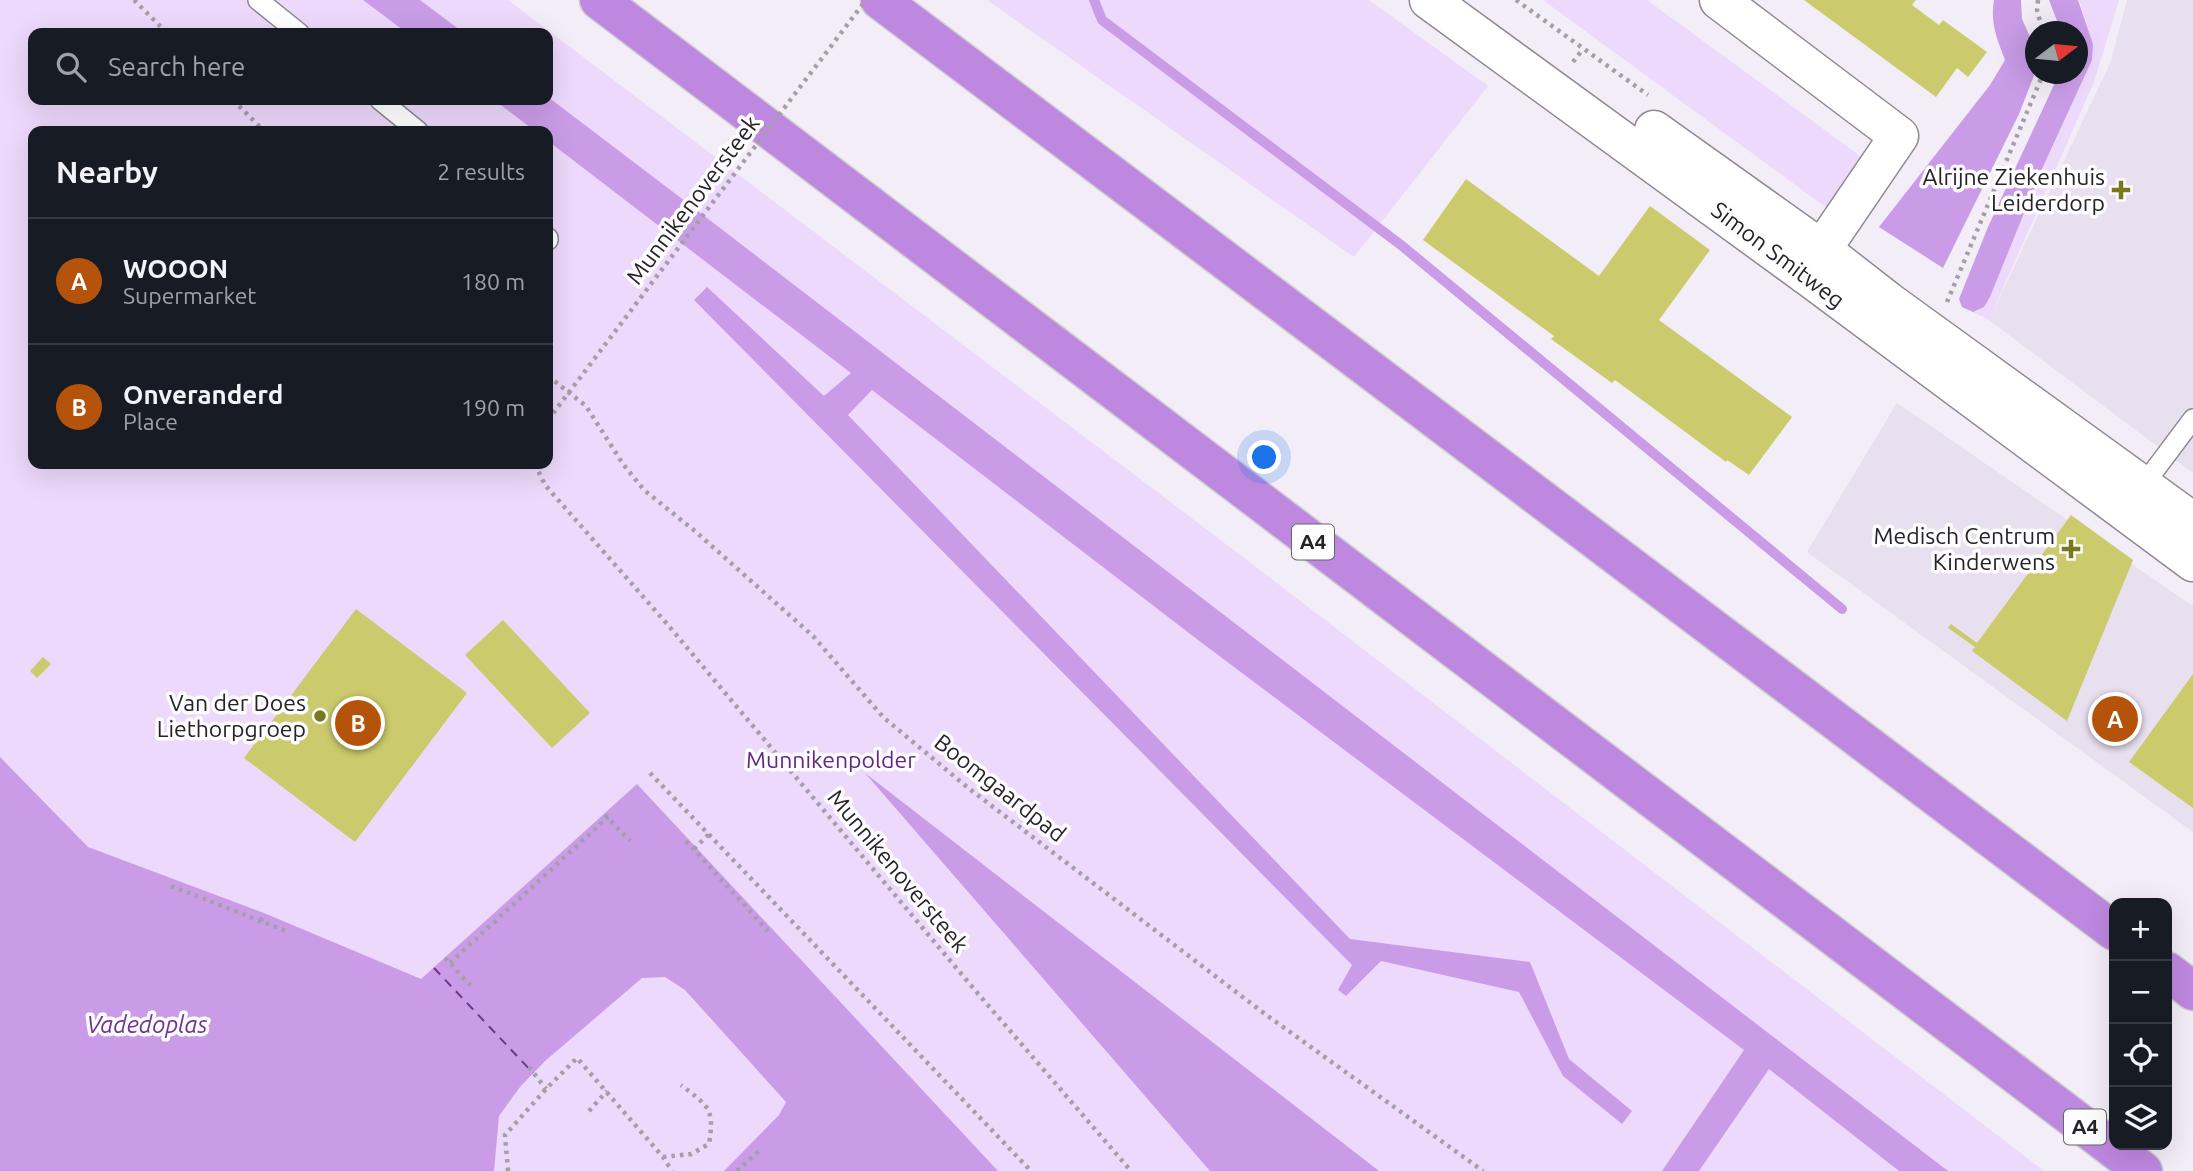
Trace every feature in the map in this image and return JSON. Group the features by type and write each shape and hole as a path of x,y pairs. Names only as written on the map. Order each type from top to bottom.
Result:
{"highway":[{"name":"A4","path":"599,0 2143,1171"},
{"path":"880,0 2109,927"},
{"path":"2172,975 2193,991"}],"street":[{"name":"Simon Smitweg","path":"1429,0 1820,251"},
{"name":"Simon Smitweg","path":"1471,0 1820,251 2134,499 2193,562"},
{"path":"1718,0 1899,136 1820,251"},
{"name":"Simon Smitweg","path":"2134,499 2193,522"}],"lane":[{"path":"258,0 293,28"},
{"path":"386,105 412,126"},
{"path":"2134,499 2193,419"}],"path":[{"path":"134,0 162,28"},
{"name":"Munnikenoversteek","path":"553,413 866,0"},
{"path":"2038,0 2040,21"},
{"path":"1942,313 2039,84"},
{"path":"238,105 259,126"},
{"name":"Boomgaardpad","path":"553,380 586,406 623,464 644,490 696,531 813,636 883,717 967,787 1265,1014 1483,1171"},
{"name":"Munnikenoversteek","path":"537,469 545,485 668,625 1130,1171"},
{"path":"650,773 1031,1171"},
{"path":"450,964 606,816 630,841"},
{"path":"694,849 709,834"},
{"path":"686,841 768,931"},
{"path":"171,886 286,931"},
{"path":"199,897 201,890"},
{"path":"261,921 264,913"},
{"path":"445,958 473,988"},
{"path":"508,1171 505,1135 545,1089 577,1058 663,1157 672,1171"},
{"path":"529,1067 545,1089"},
{"path":"663,1157 691,1154 709,1144 713,1121 705,1104 681,1085"},
{"path":"589,1111 607,1091"},
{"path":"737,1171 762,1148"}],"shaded area":[{"name":"Alrijne Ziekenhuis Leiderdorp","path":"2127,0 2193,0 2193,473 1989,320 2111,61"},
{"path":"1897,403 2193,606 2193,832 1807,552"}],"green space":[{"name":"Munnikenpolder","path":"0,0 508,0 545,28 28,28 28,105 553,105 553,34 1239,554 2044,1171 0,1171"},
{"path":"987,0 1369,0 1488,86 1354,257"},
{"path":"1543,0 1647,0 1867,161 1831,211"},
{"path":"2079,0 2119,0 2094,82 1989,320 1973,312 1984,307 1990,297 2042,169 2081,84 2088,84 2093,44 2088,21 2086,21"}],"water":[{"path":"363,0 420,0 457,28 400,28"},
{"path":"1994,0 2021,0 2025,26 2025,84 2031,84 2019,114 1943,268 1879,227 1990,85 2005,60 1997,38"},
{"path":"2049,0 2078,0 2085,21 2057,21"},
{"path":"2088,29 2093,44 2092,60 2088,69"},
{"path":"2054,84 2081,84 2042,169 1990,297 1984,307 1973,312 1962,307 1959,299 1988,227"},
{"path":"553,101 1948,1171 1899,1171 1769,1069 1699,1171 1662,1171 1744,1050 1202,643 872,390 848,415 1350,939 1530,962 1569,1059 1632,1111 1622,1124 1563,1076 1519,992 1381,961 1346,996 1338,990 1352,965 694,300 707,287 824,396 851,373 553,145 553,126 528,126 501,105 553,105"},
{"name":"Vadedoplas","path":"0,757 88,847 264,913 421,979 637,784 998,1171 724,1171 779,1115 786,1102 685,990 665,977 642,978 545,1061 520,1087 499,1116 494,1171 0,1171"},
{"path":"865,773 1379,1171 1210,1171"}],"building":[{"path":"1804,0 1916,0 1912,5 1939,25 1943,20 1987,52 1968,77 1957,68 1936,97"},
{"path":"1466,179 1599,276 1650,206 1710,250 1659,320 1792,417 1749,475 1727,460 1726,462 1615,380 1612,383 1551,339 1554,336 1423,240"},
{"path":"2071,515 2133,560 2067,721 1972,651 1975,647 1948,628 1951,624 1977,643"},
{"path":"356,609 467,693 355,842 244,758"},
{"path":"503,620 590,713 552,748 465,655"},
{"path":"43,657 51,664 37,678 30,671"},
{"path":"2193,674 2193,808 2129,762"}],"waterway":[{"path":"1094,0 1102,20 1401,245 1842,609"}],"ferry route":[{"path":"434,968 533,1073"}],"place":[{"name":"Alrijne Ziekenhuis Leiderdorp","path":"2121,190"},
{"name":"Medisch Centrum Kinderwens","path":"2071,549"},
{"name":"Van der Does Liethorpgroep","path":"320,716"},
{"name":"WOOON","path":"2115,719"},
{"name":"Onveranderd","path":"358,723"}]}
